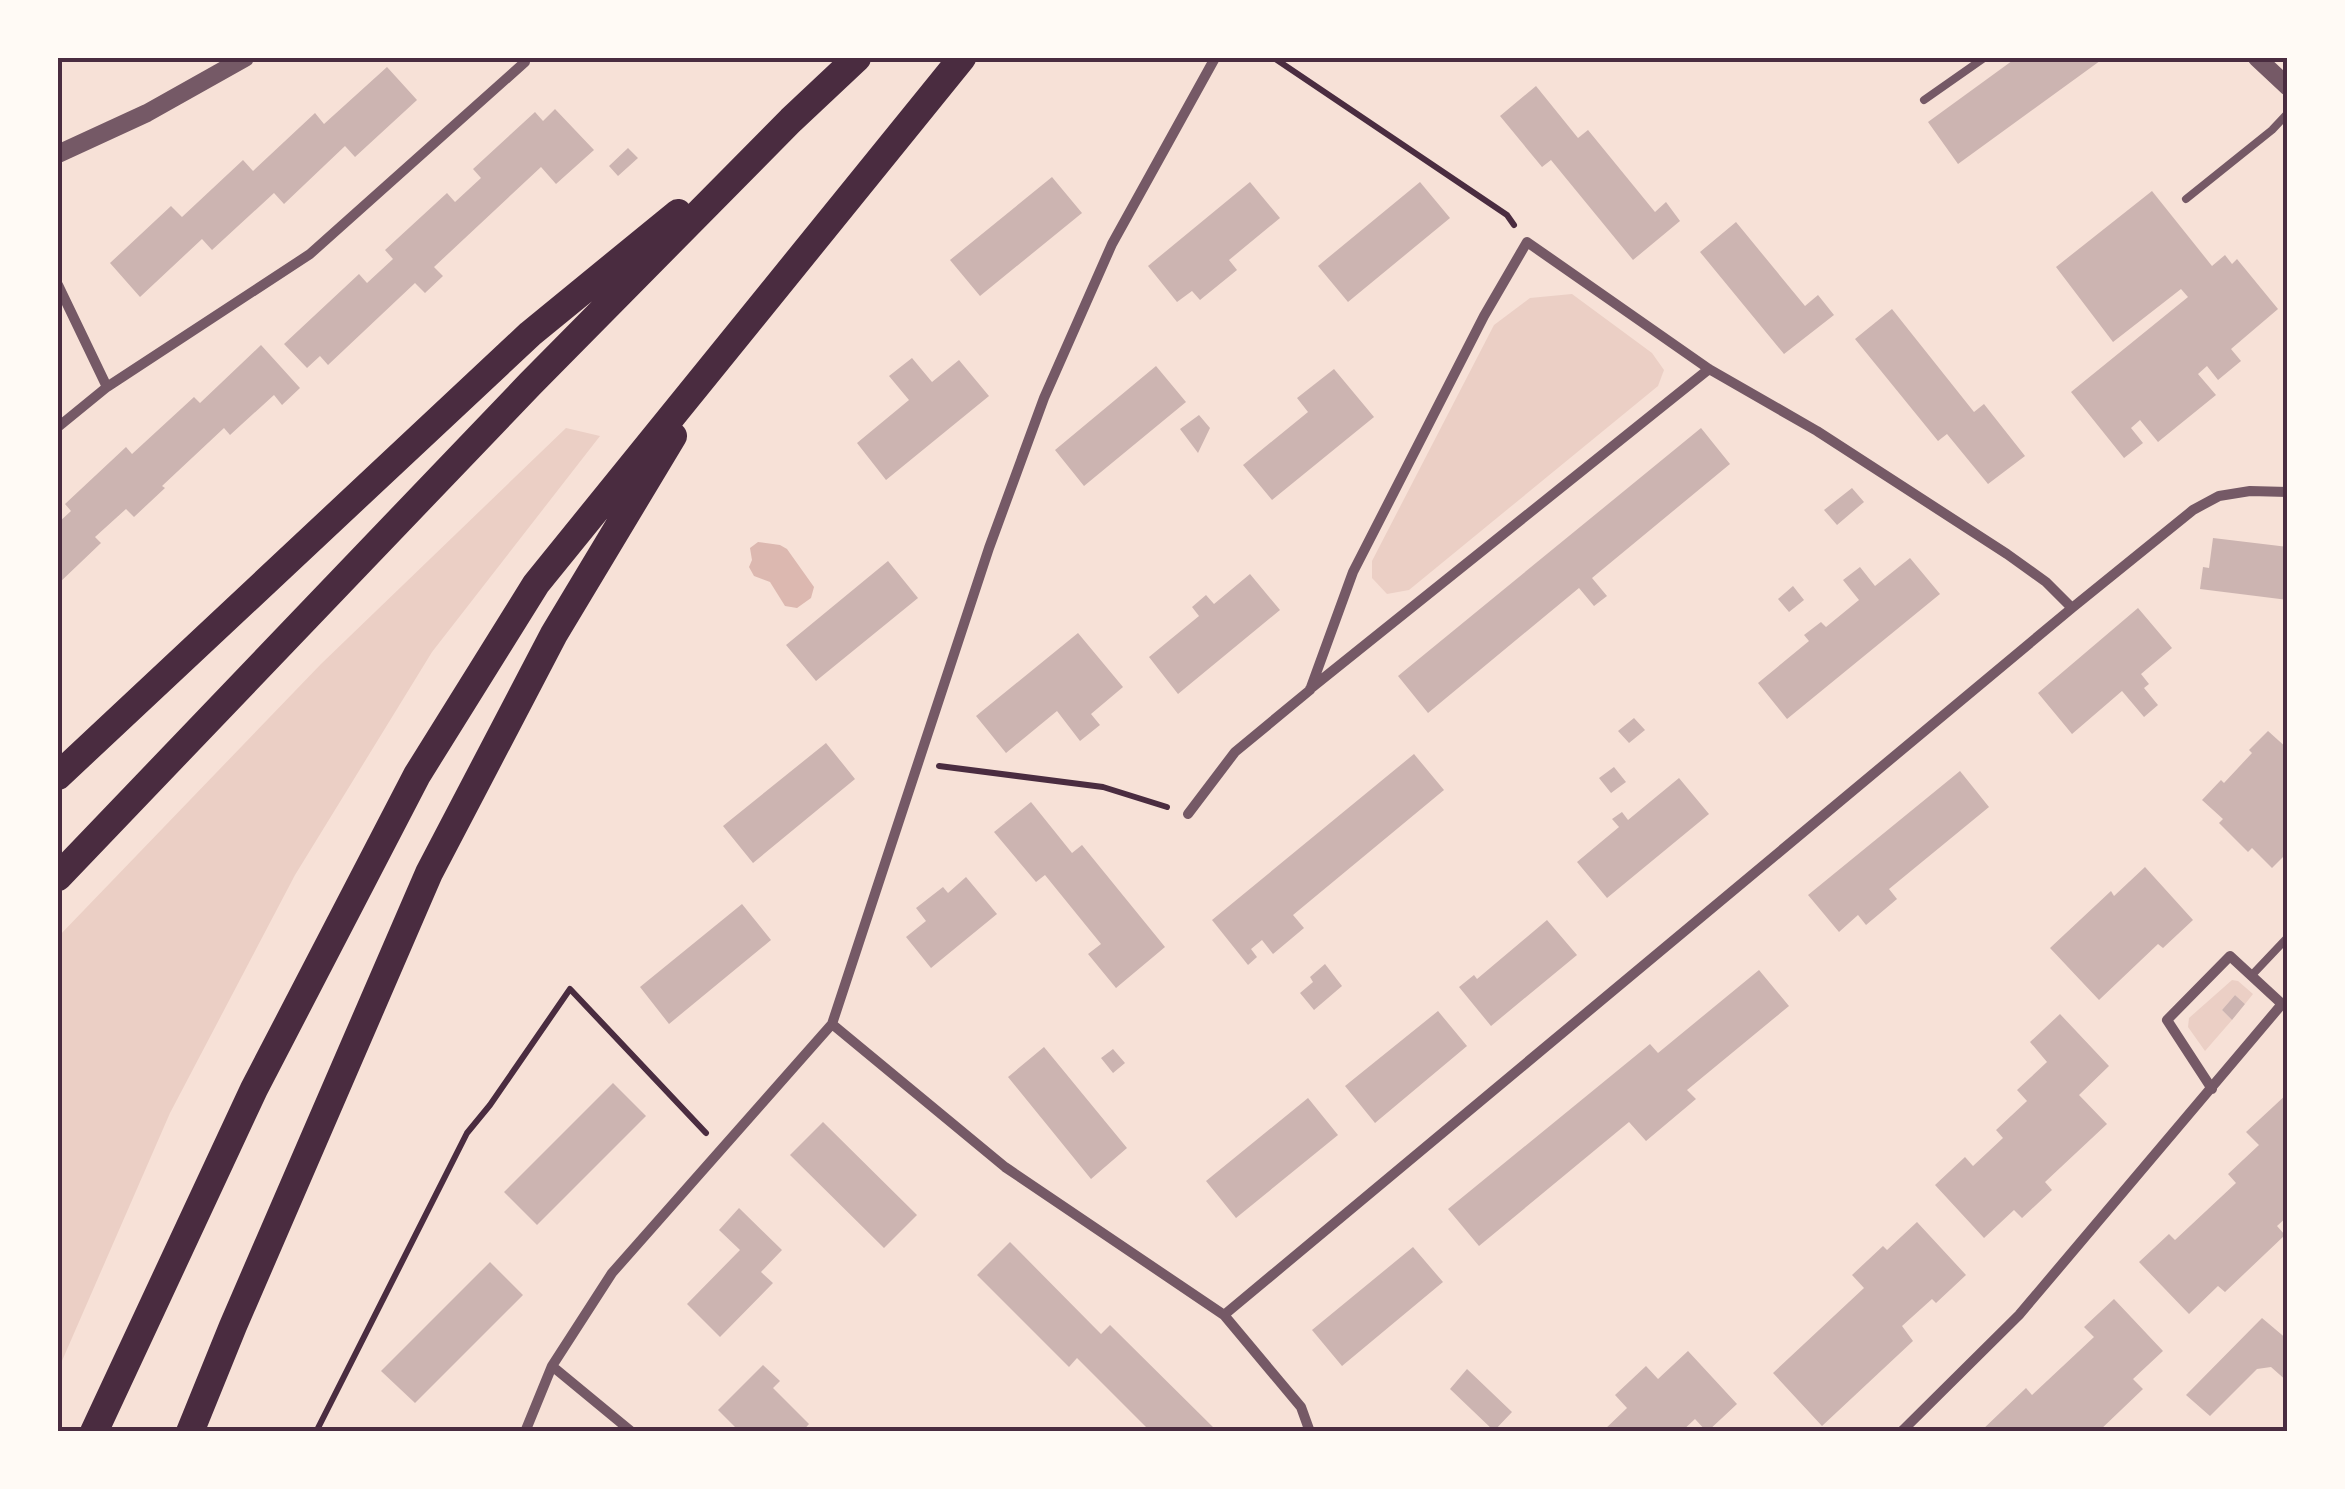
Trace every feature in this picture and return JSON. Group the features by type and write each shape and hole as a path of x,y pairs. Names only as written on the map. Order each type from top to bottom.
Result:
{"highway":[{"path":"58,877 530,384 857,58"},
{"path":"94,1432 254,1089 417,774 536,584 962,58"},
{"path":"58,776 530,334 791,120"},
{"path":"190,1432 429,873 554,634 728,344"}],"street":[{"path":"58,154 148,113 245,58"},
{"path":"526,1432 552,1366 612,1272 832,1024 989,548 1044,398 1112,244 1215,58"},
{"path":"2257,58 2288,87"},
{"path":"58,427 107,387 310,254 525,62"},
{"path":"1310,690 1353,572 1484,316 1527,242 1709,369 1817,431 2007,554 2046,582 2072,608"},
{"path":"58,285 107,387"},
{"path":"1188,814 1236,752 1709,369"},
{"path":"1224,1315 2193,510 2219,496 2250,491 2288,492"},
{"path":"1900,1432 2019,1316 2212,1089 2282,1004 2230,956 2167,1020 2212,1089"},
{"path":"832,1024 1006,1167 1224,1315 1300,1407 1310,1432"},
{"path":"552,1366 632,1432"}],"lane":[{"path":"1924,100 1984,58"},
{"path":"2186,199 2288,113"},
{"path":"2252,975 2288,937"}],"path":[{"path":"1274,58 1507,215 1527,242"},
{"path":"919,760 943,768 1102,787 1188,814"},
{"path":"316,1432 467,1133 570,989 720,1149"}],"shaded area":[{"path":"1572,294 1652,353 1664,370 1658,386 1409,590 1387,594 1372,578 1372,561 1494,325 1530,298"},
{"path":"566,428 600,436 432,652 295,875 170,1113 58,1370 58,937 321,664"},
{"path":"758,542 787,549 814,587 811,598 797,608 785,606 770,582 754,576 749,567 750,548"},
{"path":"2232,980 2253,994 2245,1004 2235,995 2222,1010 2232,1020 2205,1051 2188,1027 2189,1018"}],"building":[{"path":"2016,58 2104,58 1958,164 1928,122"},
{"path":"387,67 417,100 355,157 345,146 284,204 274,193 212,250 202,239 140,297 110,263 171,206 182,217 243,160 253,171 315,113 324,124"},
{"path":"1536,86 1578,138 1588,130 1655,212 1666,202 1680,221 1633,260 1551,160 1542,167 1500,116"},
{"path":"555,109 594,150 556,184 541,167 434,267 443,276 425,293 415,283 328,365 320,356 307,368 284,344 359,274 367,283 393,259 385,250 447,193 455,202 481,178 473,169 535,112 543,121"},
{"path":"628,148 638,158 618,176 609,166"},
{"path":"1052,177 1082,213 980,296 950,260"},
{"path":"1250,182 1280,218 1229,260 1237,270 1200,300 1192,291 1177,302 1148,266"},
{"path":"1420,182 1450,218 1348,302 1318,266"},
{"path":"2152,191 2212,266 2225,255 2232,264 2237,259 2278,309 2231,349 2241,361 2218,380 2207,366 2198,374 2216,395 2158,442 2140,420 2131,428 2143,443 2124,458 2071,392 2188,297 2181,289 2113,342 2056,267"},
{"path":"1736,222 1805,306 1818,295 1834,315 1784,354 1700,252"},
{"path":"1892,309 1974,412 1984,404 2025,456 1988,484 1947,434 1938,441 1855,339"},
{"path":"261,345 300,388 282,405 274,395 230,435 224,428 134,517 126,509 95,537 101,543 58,584 58,523 71,511 65,504 126,447 132,454 194,397 200,403"},
{"path":"912,358 932,382 959,360 989,396 886,480 857,443 909,400 889,376"},
{"path":"1156,366 1186,402 1084,486 1055,450"},
{"path":"1334,369 1374,417 1272,500 1243,465 1308,412 1297,398"},
{"path":"1199,415 1210,428 1198,453 1180,429"},
{"path":"1701,428 1730,464 1592,578 1607,596 1594,606 1579,588 1428,713 1398,676"},
{"path":"1852,488 1864,502 1837,525 1824,510"},
{"path":"2213,538 2288,547 2288,600 2200,589 2203,567 2209,568"},
{"path":"1910,558 1940,594 1787,719 1758,683 1809,641 1804,635 1821,622 1826,627 1859,600 1843,580 1860,567 1875,586"},
{"path":"888,561 918,598 816,681 786,645"},
{"path":"1250,574 1280,610 1178,694 1149,657 1199,616 1192,607 1206,595 1214,604"},
{"path":"1793,586 1804,600 1789,612 1778,599"},
{"path":"2138,608 2172,648 2141,674 2149,684 2144,688 2158,705 2144,717 2122,691 2072,734 2038,693"},
{"path":"1078,633 1123,687 1091,714 1100,725 1080,741 1057,711 1006,753 976,716"},
{"path":"1634,718 1645,730 1629,743 1618,731"},
{"path":"2268,731 2288,749 2288,852 2272,868 2252,848 2248,852 2219,823 2223,819 2202,800 2221,780 2224,783"},
{"path":"826,743 855,779 753,863 723,826"},
{"path":"1414,754 1444,790 1293,915 1304,928 1273,954 1262,940 1251,949 1257,957 1248,965 1212,920"},
{"path":"1614,767 1626,782 1611,793 1599,778"},
{"path":"1960,771 1989,807 1889,889 1897,899 1866,925 1858,915 1839,932 1808,895"},
{"path":"1679,778 1709,814 1607,898 1577,862 1619,827 1612,819 1622,812 1628,820"},
{"path":"1031,802 1072,853 1082,845 1165,947 1116,988 1088,954 1101,944 1045,875 1036,882 994,832"},
{"path":"2145,867 2193,920 2163,948 2158,944 2099,1000 2050,948 2111,891 2114,896"},
{"path":"966,877 997,914 931,968 906,937 926,921 916,908 943,887 948,893"},
{"path":"742,904 771,940 669,1024 640,987"},
{"path":"1547,920 1577,955 1491,1026 1459,987 1474,975 1477,979"},
{"path":"1325,964 1342,986 1314,1010 1300,993"},
{"path":"1759,970 1789,1006 1687,1090 1696,1099 1646,1141 1629,1122 1479,1246 1448,1209 1650,1044 1658,1053"},
{"path":"2235,995 2245,1004 2232,1020 2222,1010"},
{"path":"1438,1011 1467,1046 1375,1123 1345,1086"},
{"path":"2060,1014 2109,1066 2079,1095 2107,1124 2045,1182 2052,1190 2022,1218 2014,1210 1984,1238 1935,1185 1965,1157 1973,1166 2003,1138 1996,1130 2027,1101 2017,1090 2047,1062 2030,1042"},
{"path":"1044,1047 1127,1148 1091,1179 1008,1077"},
{"path":"1113,1049 1125,1063 1113,1073 1101,1058"},
{"path":"613,1083 646,1116 537,1225 504,1192"},
{"path":"2288,1093 2288,1216 2277,1226 2285,1235 2225,1292 2218,1286 2189,1314 2139,1262 2169,1234 2175,1240 2236,1183 2228,1174 2259,1145 2246,1132"},
{"path":"1308,1098 1338,1135 1236,1218 1206,1181"},
{"path":"823,1122 917,1215 884,1248 790,1155"},
{"path":"739,1208 782,1250 761,1272 773,1283 720,1337 687,1304 740,1250 719,1230"},
{"path":"1917,1222 1966,1275 1936,1303 1932,1299 1902,1326 1913,1341 1822,1426 1773,1373 1864,1288 1852,1275"},
{"path":"1010,1242 1101,1334 1110,1325 1218,1432 1151,1432 1077,1358 1069,1367 977,1275"},
{"path":"1413,1247 1443,1282 1342,1366 1312,1330"},
{"path":"490,1262 523,1295 415,1403 381,1371"},
{"path":"2114,1299 2163,1351 2133,1379 2143,1389 2098,1432 1980,1432 2026,1388 2032,1395 2094,1337 2084,1327"},
{"path":"2262,1318 2288,1340 2288,1382 2271,1367 2257,1369 2210,1416 2186,1395"},
{"path":"1688,1351 1737,1404 1707,1432 1695,1419 1681,1432 1602,1432 1627,1408 1615,1395 1646,1366 1658,1379"},
{"path":"763,1365 780,1381 773,1388 809,1424 802,1432 740,1432 718,1410"},
{"path":"1467,1369 1512,1412 1494,1431 1450,1389"}]}
